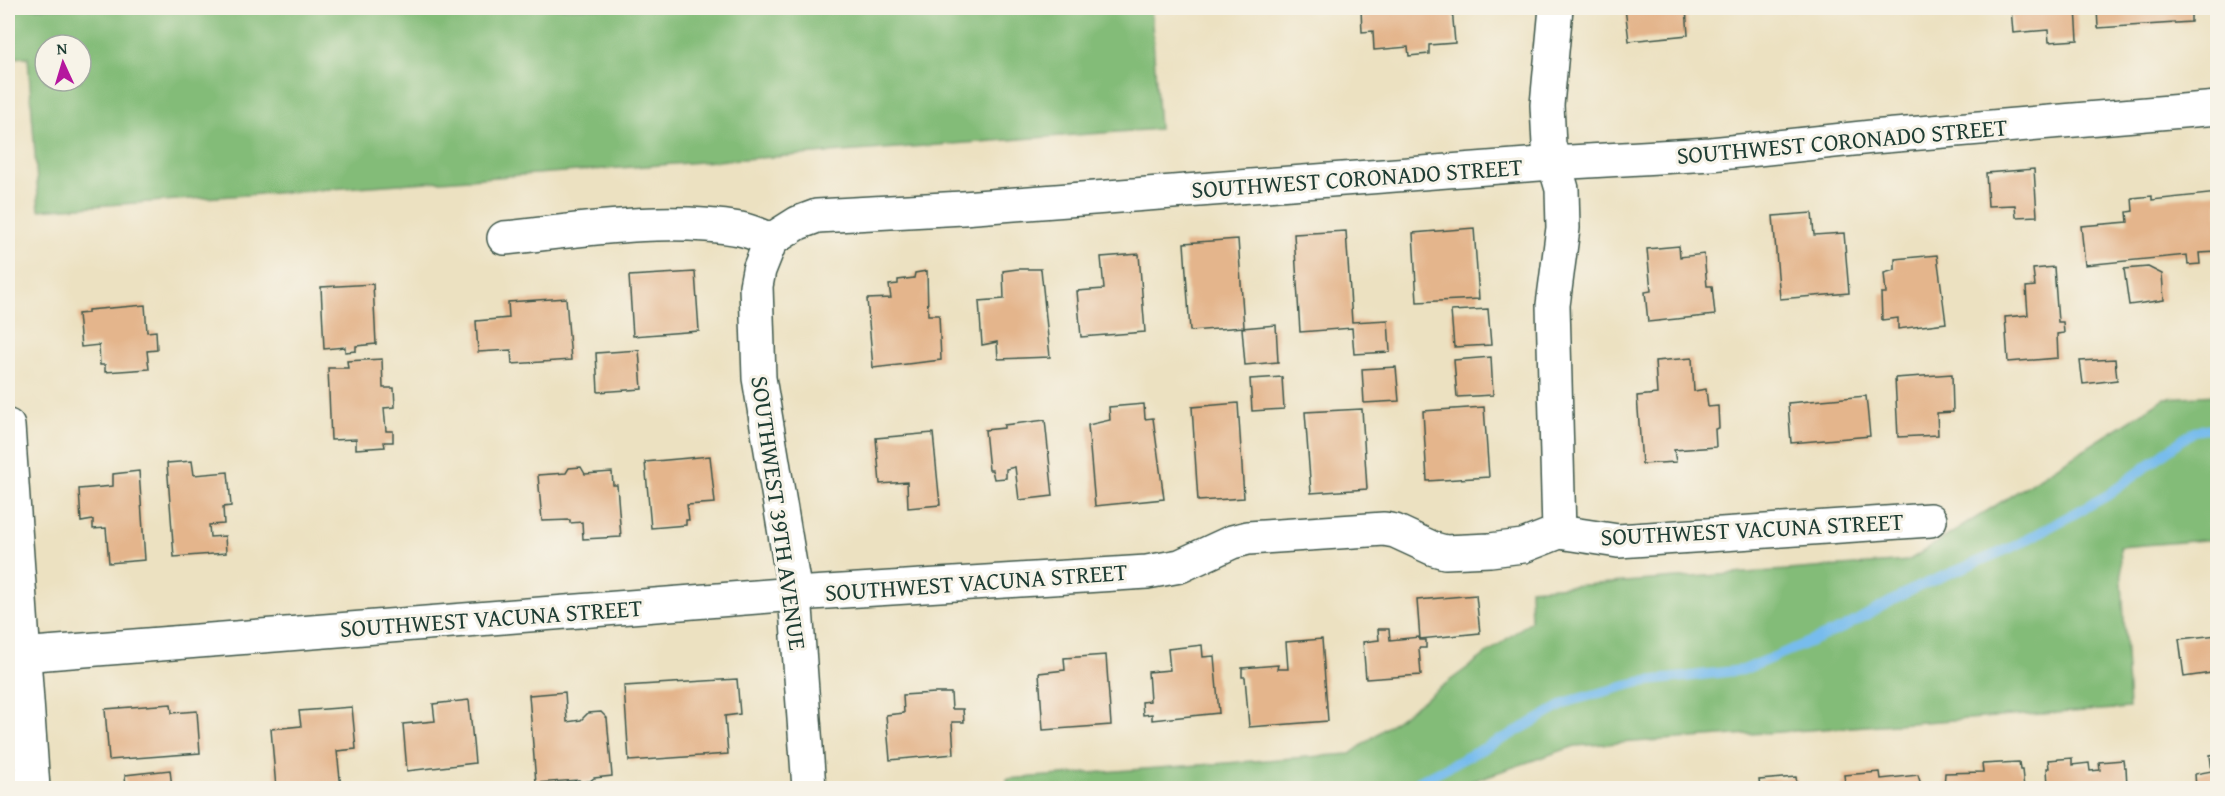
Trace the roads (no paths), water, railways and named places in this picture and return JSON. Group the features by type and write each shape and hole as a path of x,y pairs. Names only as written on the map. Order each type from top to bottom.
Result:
{"street":[{"path":"1556,8 1547,105 1549,145 1562,189 1563,228 1553,305 1559,531"},
{"name":"SOUTHWEST CORONADO STREET","path":"771,240 798,223 818,216 963,208 1553,162 1711,154 1872,137 2217,108"},
{"path":"504,238 621,226 684,225 741,229 771,240"},
{"name":"SOUTHWEST 39TH AVENUE","path":"771,240 759,270 756,286 759,378 795,594 809,789"},
{"path":"8,426 15,655 33,789"},
{"name":"SOUTHWEST VACUNA STREET","path":"15,655 795,594 1146,572 1180,566 1232,542 1248,538 1384,529 1395,531 1445,552 1523,546 1559,531 1582,537 1618,541 1930,520"}],"waterway":[{"path":"1406,788 1510,735 1570,701 1640,682 1743,670 1845,627 1913,589 2015,546 2108,495 2194,431 2218,427"}]}
